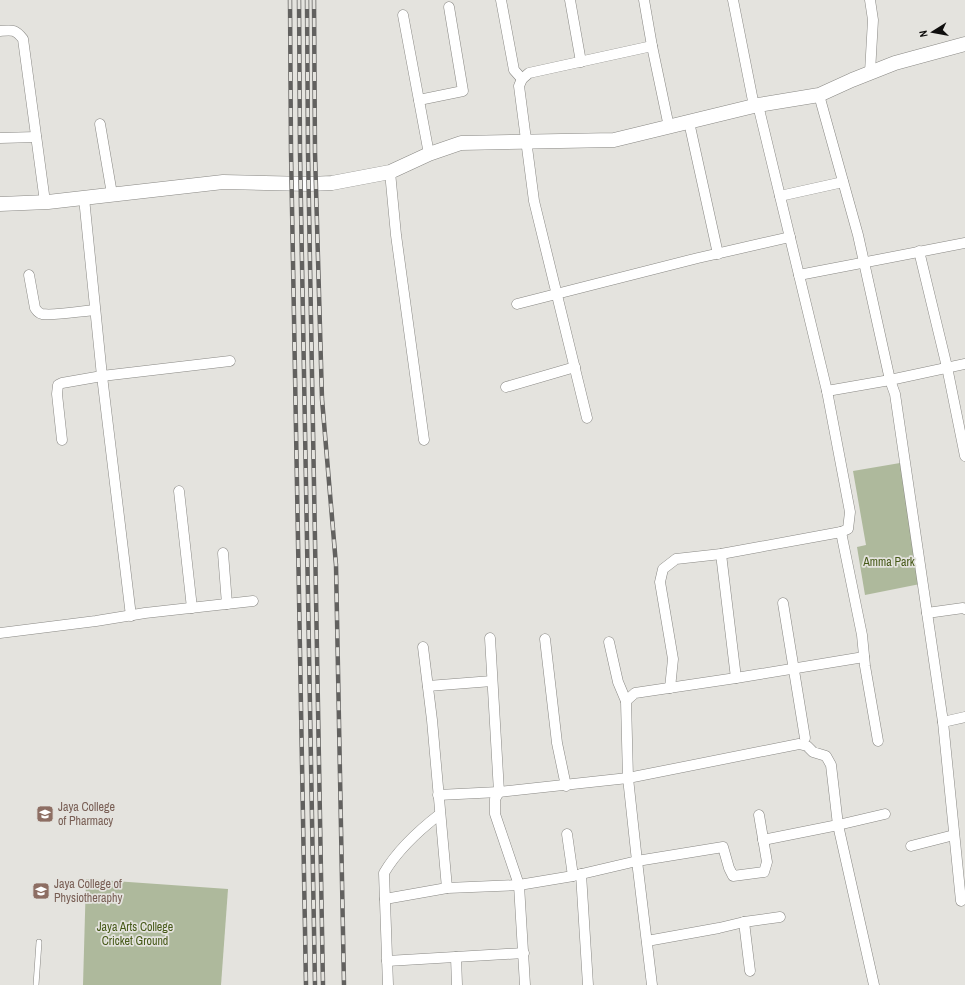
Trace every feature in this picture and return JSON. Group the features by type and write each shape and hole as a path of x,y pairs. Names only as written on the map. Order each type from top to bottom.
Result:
{"street":[{"path":"501,0 514,70 522,79"},
{"path":"570,0 581,62"},
{"path":"644,0 669,127"},
{"path":"670,688 673,658 660,582 664,569 676,559 721,554 841,532 848,529 850,512 827,391 780,196 756,106 733,0"},
{"path":"870,0 873,20 870,72"},
{"path":"419,100 463,91 449,7"},
{"path":"403,15 429,154"},
{"path":"0,31 12,30 18,33 23,39 45,202"},
{"path":"0,204 45,202 227,181 309,184 332,183 390,172 429,154 461,143 614,140 756,106 819,95 870,72 895,63 965,44"},
{"path":"587,418 534,201 518,86 522,79 529,73 652,46"},
{"path":"819,95 858,235 890,380 895,394 943,722 961,901"},
{"path":"689,122 718,254"},
{"path":"100,124 112,194"},
{"path":"0,138 36,137"},
{"path":"390,172 424,440"},
{"path":"780,196 843,182"},
{"path":"84,198 102,376 131,616"},
{"path":"517,304 790,237"},
{"path":"799,276 965,243"},
{"path":"919,251 947,368 965,456"},
{"path":"29,275 37,312 41,314 51,314 96,310"},
{"path":"62,440 57,394 58,386 62,383 102,376 230,361"},
{"path":"827,391 890,380 965,364"},
{"path":"506,387 575,367"},
{"path":"179,491 192,608"},
{"path":"841,532 862,635 864,657 878,741"},
{"path":"223,553 227,604"},
{"path":"721,554 736,678"},
{"path":"0,633 253,601"},
{"path":"783,603 805,738"},
{"path":"927,613 963,608 965,609"},
{"path":"490,638 499,792 494,799 496,814 520,885 525,985"},
{"path":"545,639 557,743 566,786"},
{"path":"609,642 618,682 626,701 628,778 652,985"},
{"path":"423,647 447,888"},
{"path":"626,701 635,693 864,657"},
{"path":"428,686 492,681"},
{"path":"943,722 965,717"},
{"path":"438,795 499,792 566,786 628,778 803,744 813,752 826,756 831,765 838,825 874,985"},
{"path":"388,985 384,873 391,861 418,831 440,814"},
{"path":"763,840 885,814"},
{"path":"385,899 447,888 520,885 577,875 637,861 723,847 733,876 764,872 767,862 759,815"},
{"path":"567,834 577,875 588,985"},
{"path":"911,846 954,835"},
{"path":"647,941 730,926 744,922 780,917"},
{"path":"744,922 750,971"},
{"path":"387,961 524,953"},
{"path":"456,957 458,985"}],"lane":[{"path":"36,985 38,942"}],"green space":[{"name":"Amma Park","path":"900,463 920,584 865,595 857,547 866,545 853,471"},
{"name":"Jaya Arts College Cricket Ground","path":"86,879 228,889 221,985 83,985"}],"railway":[{"path":"290,0 291,151 306,985"},
{"path":"299,0 300,152 315,985"},
{"path":"307,0 308,152 323,985"},
{"path":"314,0 315,153 322,399 336,565 344,985"}],"place":[{"name":"Jaya College of Pharmacy","path":"45,814"},
{"name":"Jaya College of Physiotheraphy","path":"41,891"}]}
